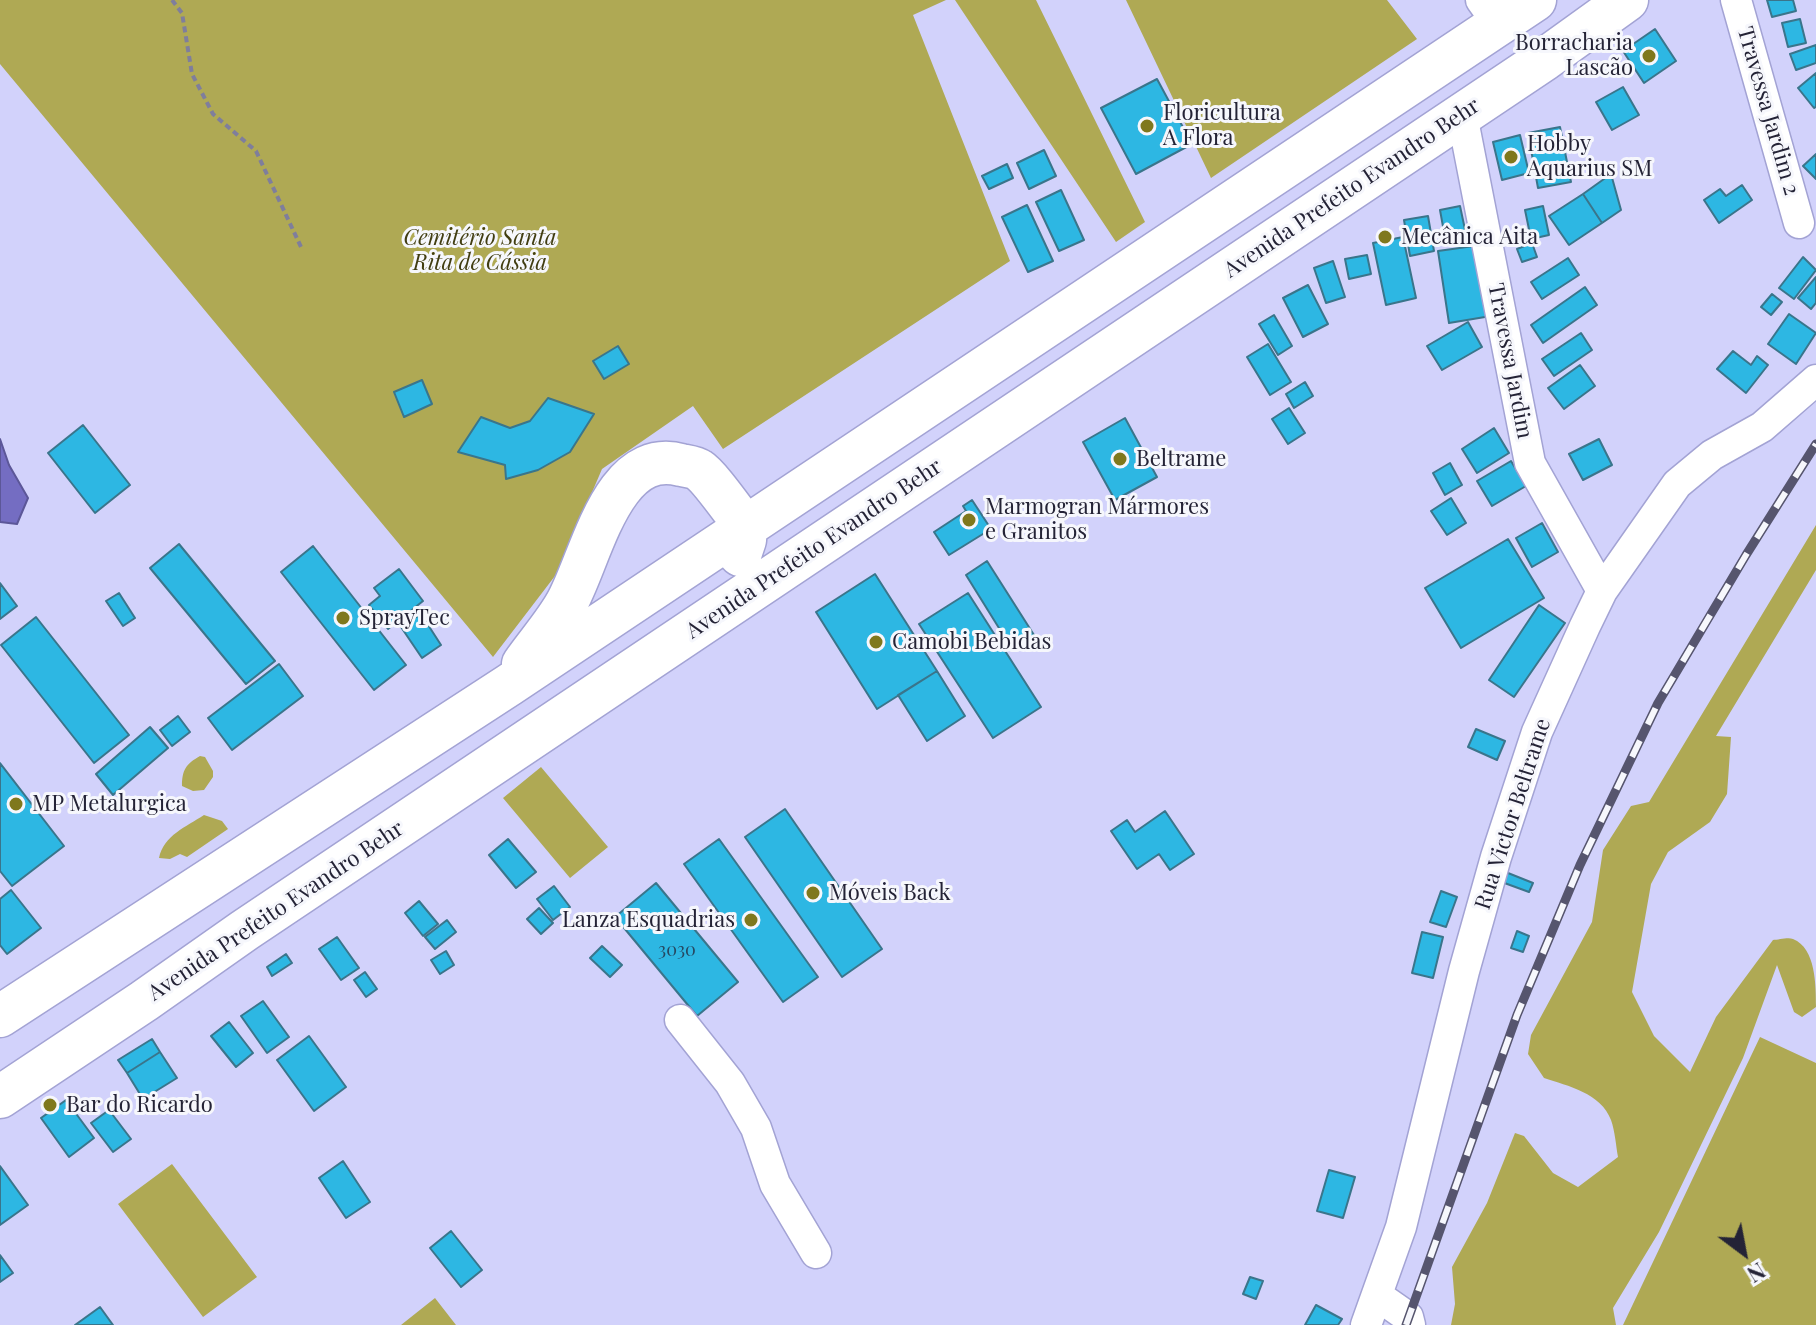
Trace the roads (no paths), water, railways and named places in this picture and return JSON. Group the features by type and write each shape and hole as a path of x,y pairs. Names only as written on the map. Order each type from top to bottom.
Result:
{"highway":[{"name":"Avenida Prefeito Evandro Behr","path":"0,1097 1462,115 1609,6"},
{"path":"0,1016 746,527 1504,8"},
{"path":"245,930 364,813 401,782 734,567 745,540 746,527 700,470 670,462 651,466 618,491 604,513 581,576 565,606 509,685"}],"street":[{"name":"Travessa Jardim 2","path":"1736,0 1799,223"},
{"name":"Travessa Jardim","path":"1462,115 1530,463 1602,591"},
{"name":"Rua Victor Beltrame","path":"1366,1325 1401,1227 1496,857 1533,744 1602,591 1677,484 1712,455 1762,427 1816,380"},
{"path":"680,1020 730,1083 756,1128 775,1184 816,1253"},
{"path":"1378,1296 1408,1317 1410,1325"}],"railway":[{"path":"1406,1325 1517,1015 1580,865 1658,703 1816,444"}],"place":[{"name":"Borracharia Lascão","path":"1649,56"},
{"name":"Floricultura A Flora","path":"1147,126"},
{"name":"Hobby Aquarius SM","path":"1511,157"},
{"name":"Mecânica Aita","path":"1385,237"},
{"name":"Beltrame","path":"1120,459"},
{"name":"Marmogran Mármores e Granitos","path":"969,520"},
{"name":"SprayTec","path":"343,618"},
{"name":"Camobi Bebidas","path":"876,642"},
{"name":"MP Metalurgica","path":"16,804"},
{"name":"Móveis Back","path":"813,893"},
{"name":"Lanza Esquadrias","path":"751,920"},
{"name":"Bar do Ricardo","path":"50,1105"}],"park label":[{"name":"Cemitério Santa Rita de Cássia","path":"480,250"}]}
